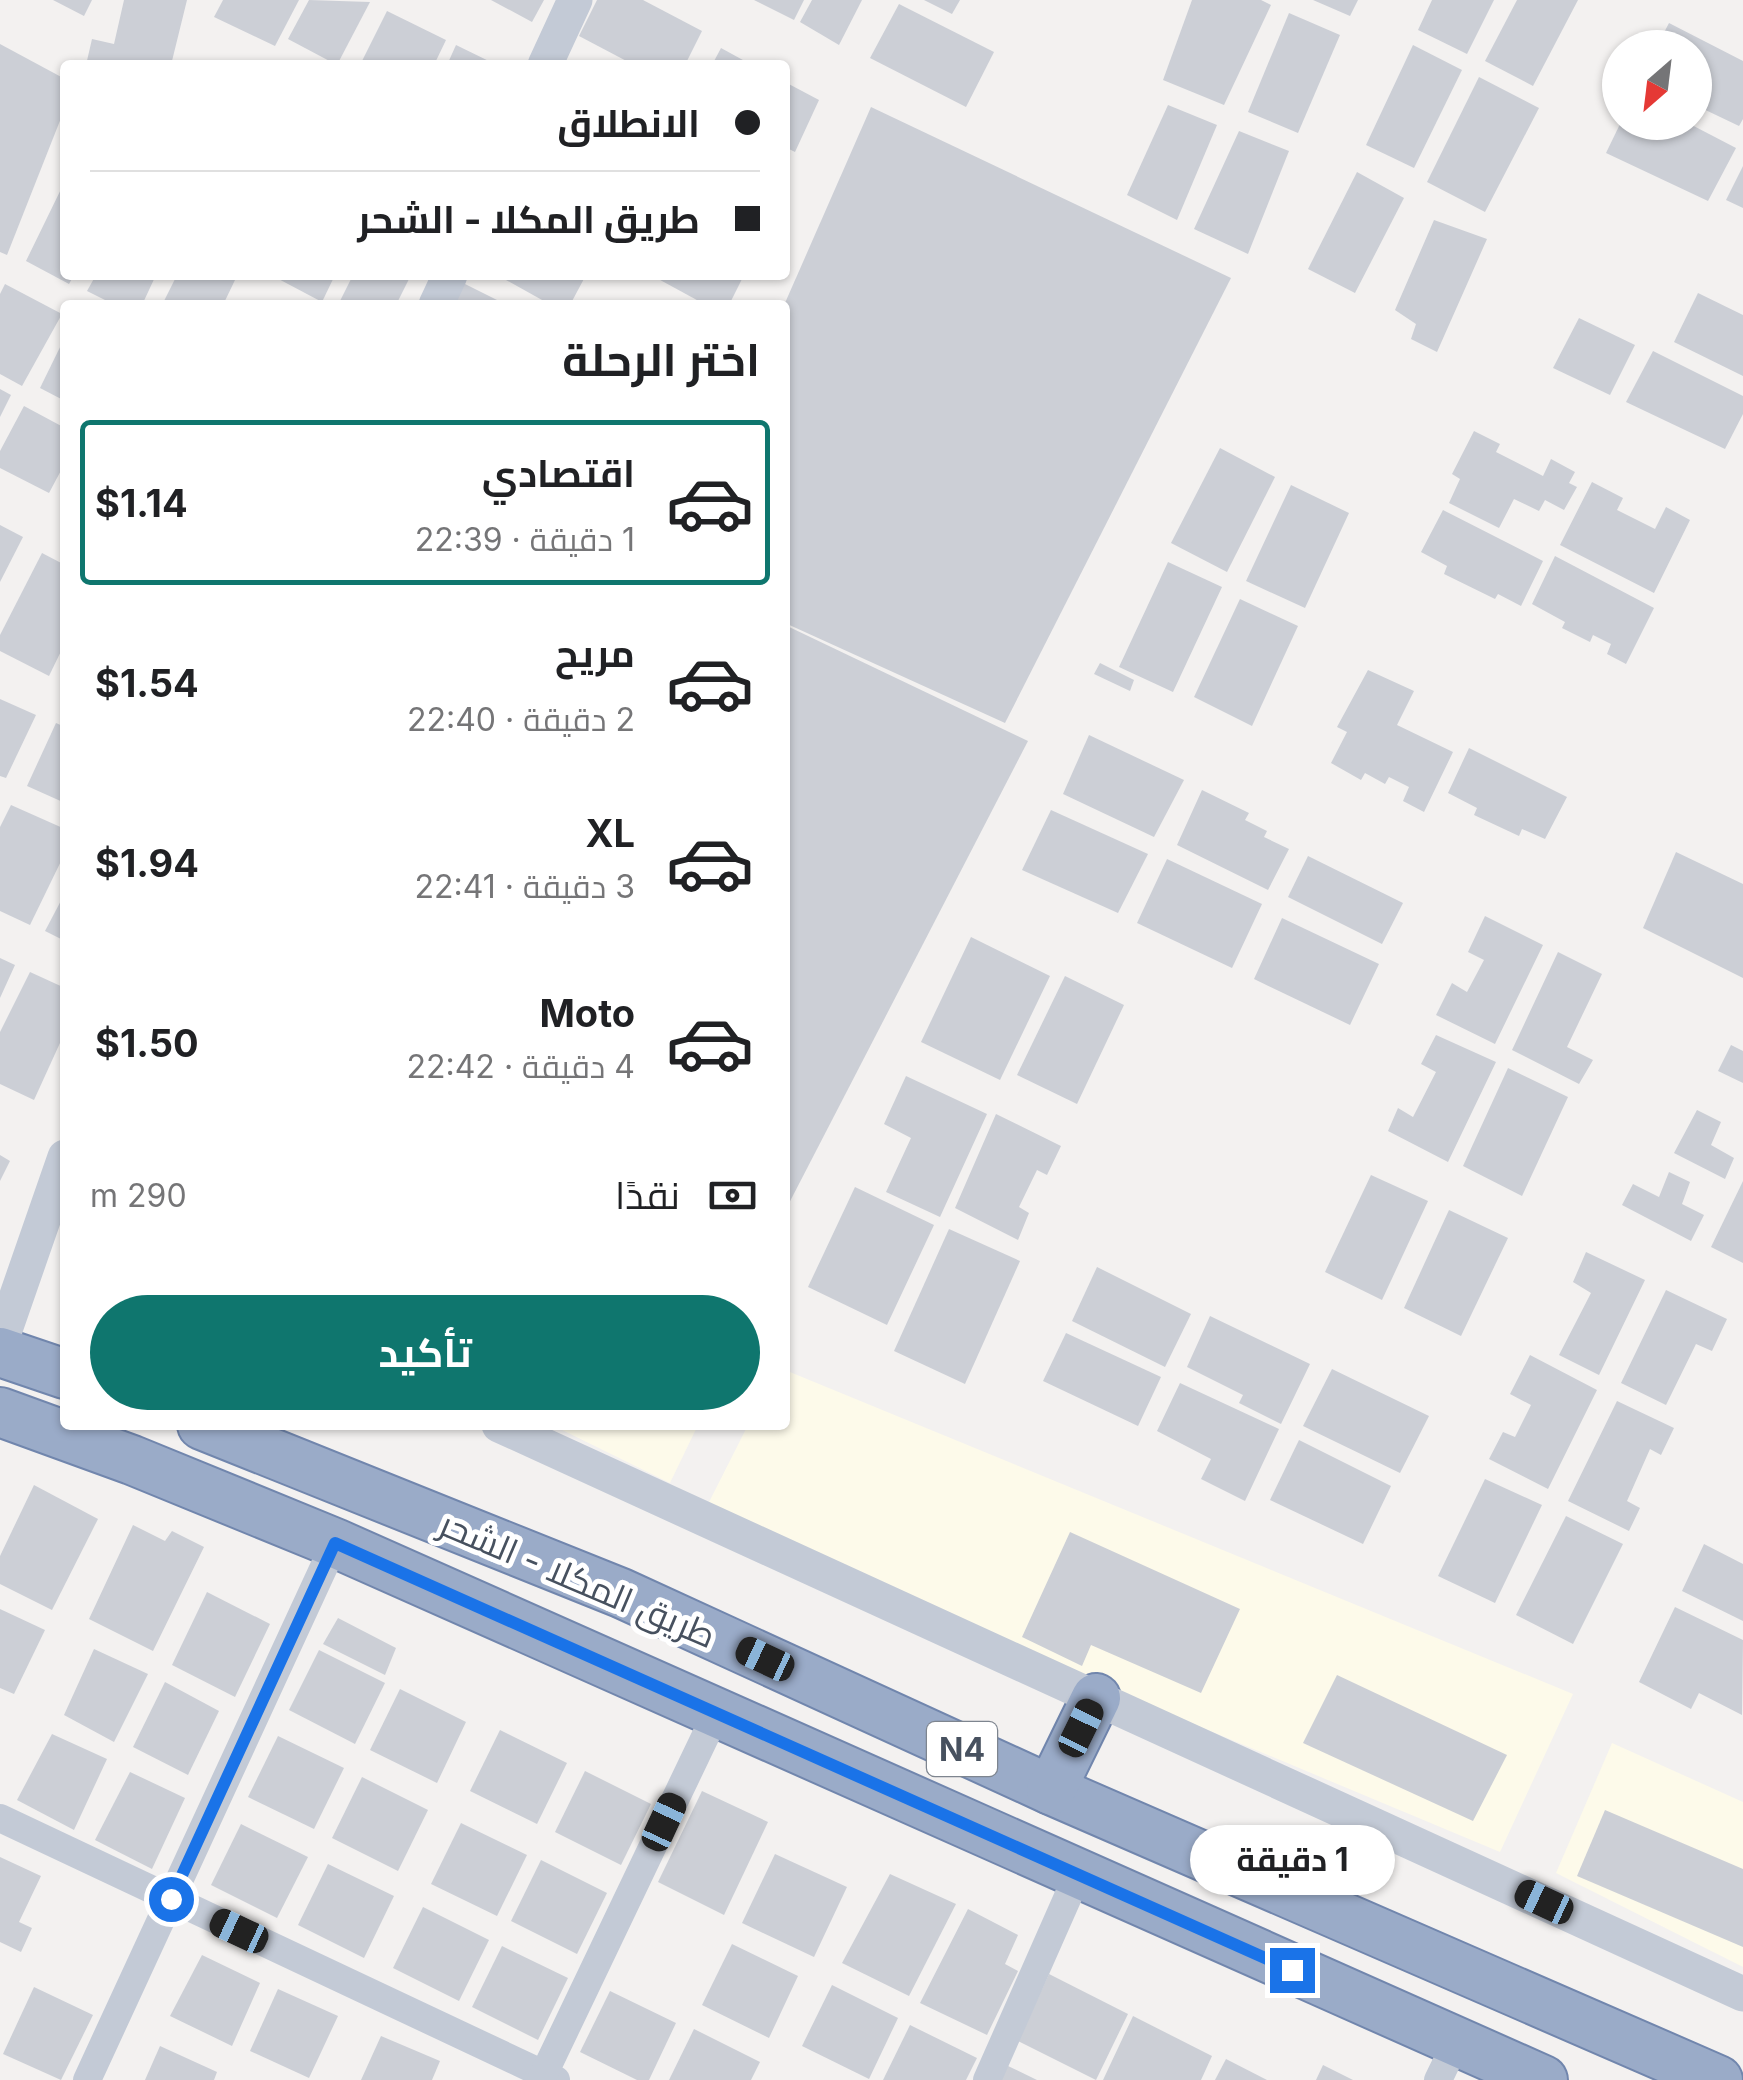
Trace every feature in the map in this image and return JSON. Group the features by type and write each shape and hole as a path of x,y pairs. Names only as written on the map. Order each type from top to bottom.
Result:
{"highway":[{"path":"0,1352 60,1372"},
{"name":"طريق المكلا - الشحر","path":"0,1412 132,1460 335,1543 1078,1874 1447,2062 1543,2080"},
{"name":"طريق المكلا - الشحر","path":"214,1430 622,1593 1051,1790 1718,2080"},
{"path":"594,1660 622,1593"},
{"path":"1051,1790 1096,1698"}],"street":[{"path":"548,60 575,0"},
{"path":"0,1344 60,1182"},
{"path":"510,1430 1743,1994"},
{"path":"86,2080 335,1543"},
{"path":"0,1818 547,2078 716,1714"},
{"path":"987,2080 1078,1874"}],"shaded area":[{"path":"790,1372 1573,1694 1500,1852 701,1518 745,1430 790,1430"},
{"path":"562,1430 696,1430 670,1483"},
{"path":"1612,1743 1743,1802 1743,1967 1556,1873"}],"building":[{"path":"53,0 92,0 84,16"},
{"path":"124,0 187,0 172,60 87,60 92,39 114,44"},
{"path":"223,0 299,0 275,46 214,17"},
{"path":"309,0 370,2 340,60 328,60 288,39"},
{"path":"491,0 544,0 532,22"},
{"path":"597,0 643,0 702,31 688,60 625,60 579,36"},
{"path":"754,0 804,0 794,20"},
{"path":"812,0 862,0 839,45 800,22"},
{"path":"924,0 960,0 952,14"},
{"path":"1192,0 1261,0 1271,5 1224,105 1163,80"},
{"path":"1313,0 1358,0 1350,16"},
{"path":"1432,0 1494,0 1467,54 1418,30"},
{"path":"1517,0 1578,0 1533,86 1485,61"},
{"path":"899,4 994,52 966,107 870,58"},
{"path":"387,11 446,40 436,60 362,60"},
{"path":"1289,13 1340,35 1298,133 1248,112"},
{"path":"0,44 60,76 60,121 7,255 0,252"},
{"path":"456,45 487,60 449,60"},
{"path":"1413,45 1462,70 1414,168 1366,145"},
{"path":"1712,45 1743,61 1743,119 1739,126 1712,113"},
{"path":"721,48 743,60 715,60"},
{"path":"1479,77 1539,108 1485,212 1427,182"},
{"path":"790,85 819,100 795,152 790,150"},
{"path":"1168,105 1217,125 1177,220 1127,195"},
{"path":"871,107 1231,278 1005,723 790,625 790,300 786,300"},
{"path":"1239,131 1289,151 1248,254 1194,229"},
{"path":"1712,136 1736,148 1708,201 1606,153 1612,140 1712,140"},
{"path":"1743,166 1743,208 1726,200"},
{"path":"1357,172 1404,198 1355,293 1308,269"},
{"path":"60,191 60,279 26,261"},
{"path":"1434,220 1487,239 1437,352 1411,339 1416,324 1395,310"},
{"path":"93,280 154,280 144,300 105,300 87,291"},
{"path":"174,280 235,280 225,300 164,300"},
{"path":"280,280 333,280 323,300"},
{"path":"350,280 408,280 398,300 340,300"},
{"path":"506,280 583,280 573,300 542,300"},
{"path":"660,280 742,280 732,300 697,300"},
{"path":"463,283 497,300 454,300"},
{"path":"5,284 60,313 22,386 0,374 0,294"},
{"path":"1698,293 1743,315 1743,376 1674,342"},
{"path":"1579,318 1635,345 1610,395 1553,368"},
{"path":"60,347 60,398 40,388"},
{"path":"1653,351 1743,396 1743,414 1725,449 1626,402"},
{"path":"0,389 11,395 0,417"},
{"path":"24,406 60,425 60,472 49,493 0,468 0,451"},
{"path":"1474,431 1500,444 1496,452 1543,476 1551,459 1575,472 1569,483 1577,487 1564,510 1545,500 1539,511 1514,499 1499,528 1449,503 1460,479 1452,474"},
{"path":"1220,448 1275,477 1227,572 1171,543"},
{"path":"1592,482 1623,498 1617,510 1655,529 1666,507 1690,520 1654,593 1560,545"},
{"path":"1291,485 1349,513 1305,608 1246,581"},
{"path":"1443,510 1543,561 1521,606 1498,594 1495,599 1444,574 1447,566 1421,552"},
{"path":"0,525 23,537 0,582"},
{"path":"42,553 60,562 60,653 49,676 0,651 0,635"},
{"path":"1555,556 1654,608 1626,664 1607,654 1611,644 1593,635 1590,642 1562,628 1565,622 1532,604"},
{"path":"1168,562 1222,587 1173,692 1119,667"},
{"path":"1240,599 1298,626 1252,726 1194,697"},
{"path":"790,627 1028,741 790,1201"},
{"path":"1100,663 1134,680 1130,691 1094,674"},
{"path":"1368,670 1414,691 1397,725 1453,752 1424,812 1403,801 1409,787 1389,777 1385,784 1365,773 1361,780 1331,763 1347,732 1337,727"},
{"path":"0,699 36,715 6,778 0,776"},
{"path":"56,723 60,725 60,801 27,786"},
{"path":"1089,735 1184,780 1154,837 1063,794"},
{"path":"1469,748 1567,797 1545,839 1522,829 1519,836 1474,815 1477,808 1448,793"},
{"path":"1202,790 1249,813 1245,820 1267,831 1264,837 1289,849 1268,890 1177,845"},
{"path":"11,805 60,827 60,863 30,925 0,911 0,827"},
{"path":"1051,810 1148,854 1118,913 1022,870"},
{"path":"1676,852 1743,884 1743,978 1643,928"},
{"path":"1308,856 1403,903 1382,944 1288,897"},
{"path":"1167,859 1262,904 1232,968 1137,923"},
{"path":"60,902 60,938 45,931"},
{"path":"1485,916 1543,945 1495,1044 1436,1015 1452,983 1467,992 1484,960 1468,952"},
{"path":"1282,918 1379,964 1350,1025 1254,979"},
{"path":"971,937 1050,976 1000,1080 921,1042"},
{"path":"1558,952 1602,974 1567,1047 1593,1060 1579,1084 1512,1050"},
{"path":"0,958 15,965 0,998"},
{"path":"30,972 60,986 60,1043 34,1100 0,1084 0,1032"},
{"path":"1065,976 1124,1005 1077,1104 1017,1075"},
{"path":"1436,1035 1496,1062 1448,1162 1388,1131 1398,1108 1413,1117 1436,1072 1421,1064"},
{"path":"1731,1045 1743,1051 1743,1083 1718,1071"},
{"path":"1508,1068 1568,1097 1522,1196 1463,1166"},
{"path":"906,1076 987,1114 940,1217 886,1192 911,1138 884,1124"},
{"path":"1697,1110 1721,1122 1711,1145 1734,1158 1725,1179 1674,1153"},
{"path":"996,1114 1061,1146 1047,1175 1037,1170 1019,1207 1029,1213 1018,1240 955,1208"},
{"path":"0,1155 10,1161 0,1181"},
{"path":"1669,1172 1690,1182 1682,1204 1704,1215 1691,1241 1622,1205 1633,1184 1659,1197"},
{"path":"1371,1175 1428,1201 1382,1300 1325,1272"},
{"path":"1743,1181 1743,1263 1711,1247"},
{"path":"855,1187 934,1225 887,1325 808,1287"},
{"path":"1449,1210 1508,1238 1461,1336 1404,1308"},
{"path":"949,1229 1020,1261 965,1384 894,1351"},
{"path":"1586,1252 1645,1280 1599,1375 1559,1355 1591,1293 1573,1282"},
{"path":"1097,1267 1191,1314 1165,1367 1072,1321"},
{"path":"1666,1290 1727,1319 1712,1351 1696,1344 1666,1405 1621,1383"},
{"path":"1210,1316 1310,1364 1281,1424 1239,1403 1243,1395 1187,1367"},
{"path":"1066,1333 1161,1377 1138,1426 1043,1381"},
{"path":"1530,1355 1597,1390 1548,1489 1489,1459 1503,1432 1515,1437 1531,1405 1510,1394"},
{"path":"1332,1369 1429,1416 1400,1473 1303,1426"},
{"path":"1180,1383 1279,1429 1245,1501 1201,1479 1211,1459 1157,1431"},
{"path":"1617,1401 1674,1428 1661,1455 1650,1449 1627,1501 1640,1508 1629,1531 1568,1501"},
{"path":"1299,1440 1391,1486 1363,1544 1270,1500"},
{"path":"1485,1479 1542,1505 1495,1603 1438,1576"},
{"path":"34,1485 98,1519 52,1610 0,1584 0,1556"},
{"path":"1566,1516 1623,1544 1573,1644 1516,1615"},
{"path":"133,1525 165,1541 172,1531 204,1547 153,1651 89,1619"},
{"path":"1070,1532 1240,1609 1201,1693 1091,1645 1082,1666 1022,1637"},
{"path":"1704,1544 1743,1564 1743,1621 1682,1591"},
{"path":"207,1592 270,1624 235,1697 172,1665"},
{"path":"1675,1607 1743,1640 1742,1715 1699,1693 1691,1709 1639,1682"},
{"path":"0,1609 45,1630 14,1694 0,1688"},
{"path":"338,1618 396,1648 385,1675 323,1644"},
{"path":"94,1649 148,1674 114,1742 64,1715"},
{"path":"319,1650 385,1683 355,1744 289,1710"},
{"path":"1337,1675 1507,1755 1473,1821 1303,1743"},
{"path":"165,1682 219,1711 188,1775 133,1747"},
{"path":"400,1689 466,1722 437,1783 370,1750"},
{"path":"500,1730 567,1763 537,1824 470,1791"},
{"path":"52,1734 107,1759 74,1830 17,1800"},
{"path":"278,1736 344,1768 314,1829 248,1797"},
{"path":"585,1771 651,1804 621,1865 555,1832"},
{"path":"130,1772 185,1798 152,1869 95,1840"},
{"path":"362,1777 428,1810 398,1871 332,1838"},
{"path":"702,1791 768,1822 724,1915 658,1882"},
{"path":"1605,1810 1743,1869 1743,1947 1577,1876"},
{"path":"461,1823 527,1855 497,1916 431,1884"},
{"path":"241,1824 308,1857 277,1918 211,1885"},
{"path":"775,1854 847,1887 814,1957 742,1923"},
{"path":"0,1857 41,1876 19,1922 32,1928 21,1952 0,1942"},
{"path":"541,1860 607,1893 577,1954 511,1921"},
{"path":"328,1864 394,1896 364,1958 298,1925"},
{"path":"890,1874 956,1904 909,1996 842,1963"},
{"path":"423,1907 489,1940 459,2001 393,1968"},
{"path":"968,1909 1018,1935 1005,1964 1018,1971 987,2035 920,2003"},
{"path":"732,1944 798,1976 769,2038 702,2005"},
{"path":"502,1946 568,1978 538,2040 472,2007"},
{"path":"202,1955 260,1983 232,2046 170,2016"},
{"path":"1049,1974 1128,2014 1096,2080 1018,2041"},
{"path":"832,1985 898,2018 869,2079 802,2046"},
{"path":"34,1987 93,2015 61,2080 3,2054"},
{"path":"278,1989 338,2016 309,2078 250,2051"},
{"path":"610,1991 676,2023 649,2080 637,2080 580,2052"},
{"path":"1133,2016 1212,2056 1201,2080 1103,2080"},
{"path":"910,2025 977,2058 966,2080 883,2080"},
{"path":"694,2029 760,2062 751,2080 669,2080"},
{"path":"381,2036 440,2061 432,2080 361,2080"},
{"path":"160,2046 217,2072 214,2080 145,2080"},
{"path":"1226,2059 1267,2080 1215,2080"},
{"path":"1323,2065 1353,2080 1316,2080"},
{"path":"1008,2066 1037,2080 1001,2080"}],"route":[{"path":"171,1899 335,1543 1292,1970"}]}
